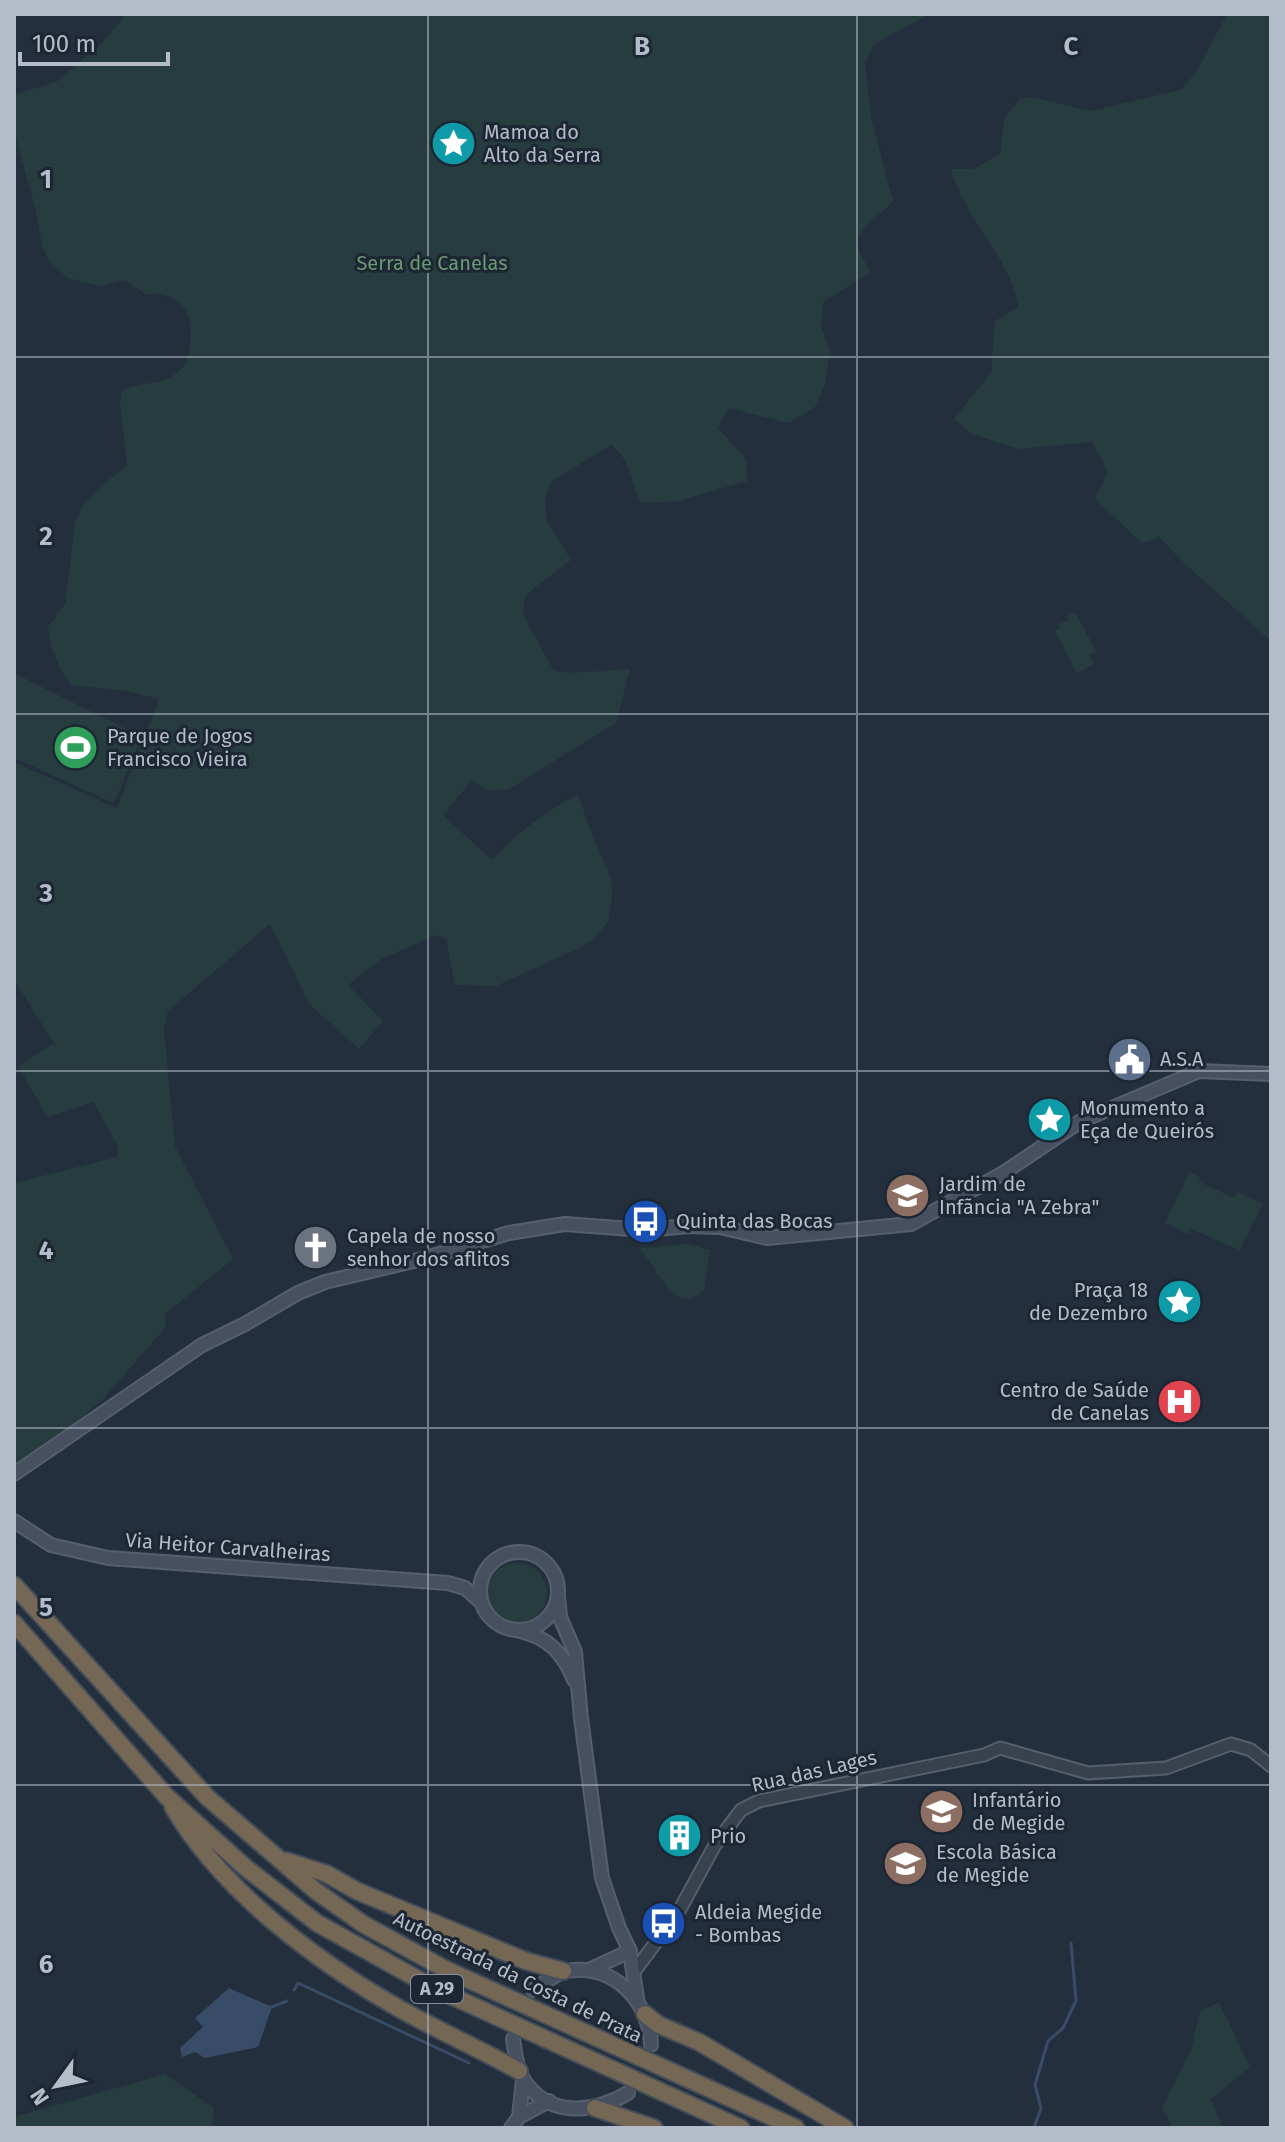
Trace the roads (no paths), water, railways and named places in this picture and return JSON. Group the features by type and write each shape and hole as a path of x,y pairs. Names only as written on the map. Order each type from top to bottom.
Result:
{"highway":[{"name":"Autoestrada da Costa de Prata","path":"14,1585 207,1797 316,1891 363,1924 445,1969 796,2128"},
{"name":"Autoestrada da Costa de Prata","path":"14,1623 166,1796 246,1868 317,1923 432,1987 741,2128"},
{"path":"166,1796 189,1835 269,1917 317,1957 398,2008 521,2075"},
{"path":"277,1858 327,1874 357,1891 526,1961 563,1971"},
{"path":"645,2014 659,2025 699,2042 845,2128"},
{"path":"595,2108 654,2128"}],"main road":[{"path":"14,1474 202,1345 298,1293 325,1282 426,1258 509,1233 565,1224 644,1230 720,1227 767,1238 911,1224 1005,1172 1079,1122 1199,1071 1271,1074"},
{"name":"Via Heitor Carvalheiras","path":"14,1521 51,1545 108,1558 448,1583 465,1581 512,1552 538,1557 555,1576 560,1617 575,1652 602,1878 630,1951"},
{"path":"481,1602 483,1576 490,1565"},
{"name":"Via Heitor Carvalheiras","path":"448,1583 465,1588 481,1602 493,1620 548,1641 563,1655 578,1689"},
{"path":"513,1630 525,1630 547,1618 558,1596"},
{"path":"609,1961 617,1951 619,1928"},
{"path":"533,1990 563,1971 591,1969 630,1951 637,1998 650,2029 651,2045"},
{"path":"591,1969 614,1980 637,1998"},
{"path":"513,2039 521,2075 519,2117"},
{"path":"521,2075 549,2101 572,2109 595,2108 628,2093"},
{"path":"511,2128 519,2117 549,2101"}],"street":[{"name":"Rua das Lages","path":"634,1972 679,1911 715,1845 741,1810 759,1801 984,1755 1000,1748 1088,1773 1166,1768 1231,1744 1251,1750 1271,1766"},
{"path":"630,1951 659,1940"}],"water":[{"path":"229,1988 272,2007 258,2047 205,2058 195,2052 182,2057 180,2048 203,2027 195,2018"}],"waterway":[{"path":"1034,2128 1041,2108 1035,2085 1048,2041 1063,2028 1076,2001 1071,1943"},
{"path":"294,1990 298,1983 469,2063"},
{"path":"269,2008 287,2001"}],"place":[{"name":"Mamoa do Alto da Serra","path":"453,144"},
{"name":"Parque de Jogos Francisco Vieira","path":"76,747"},
{"name":"A.S.A","path":"1129,1059"},
{"name":"Monumento a Eça de Queirós","path":"1049,1119"},
{"name":"Jardim de Infãncia \"A Zebra\"","path":"908,1195"},
{"name":"Quinta das Bocas","path":"645,1221"},
{"name":"Capela de nosso senhor dos aflitos","path":"316,1248"},
{"name":"Praça 18 de Dezembro","path":"1179,1301"},
{"name":"Centro de Saúde de Canelas","path":"1180,1402"},
{"name":"Infantário de Megide","path":"941,1811"},
{"name":"Prio","path":"679,1836"},
{"name":"Escola Básica de Megide","path":"905,1864"},
{"name":"Aldeia Megide - Bombas","path":"664,1923"}],"park label":[{"name":"Serra de Canelas","path":"432,263"}]}
